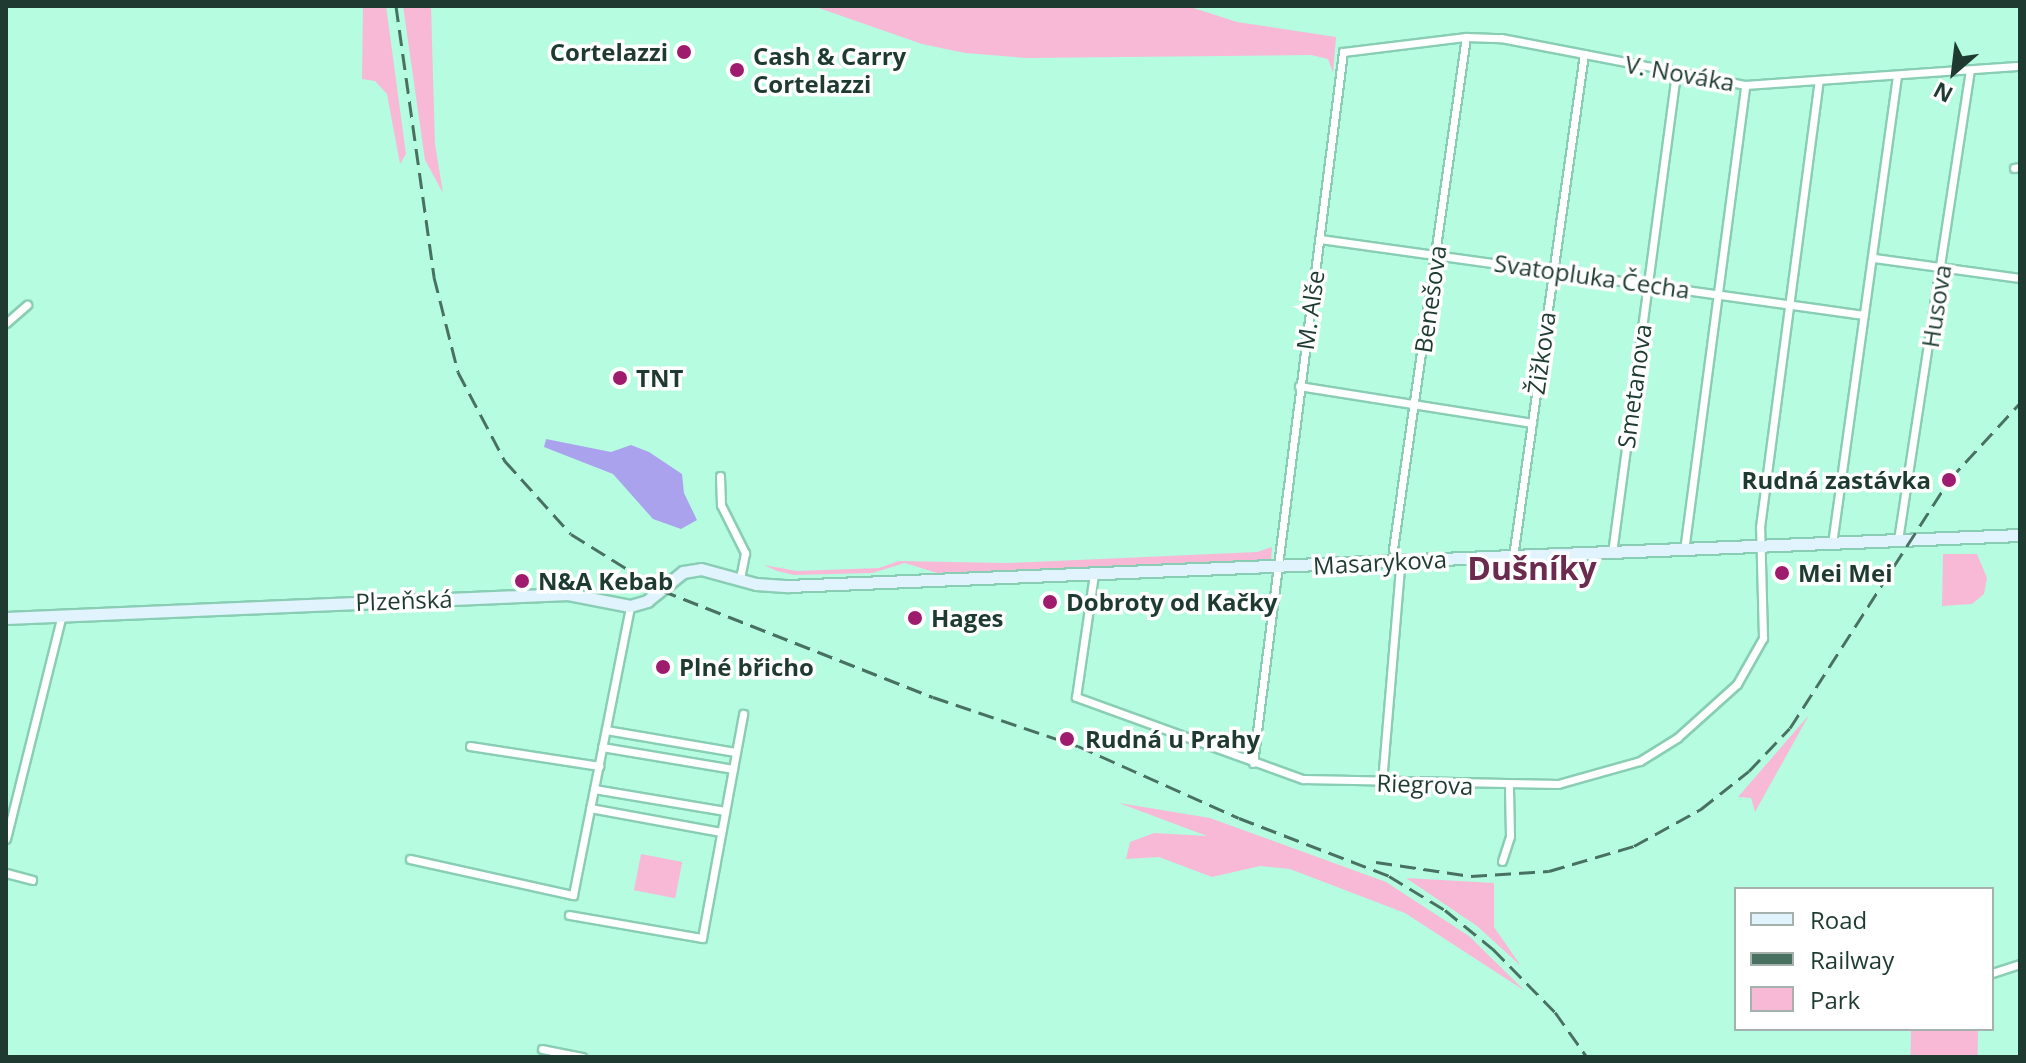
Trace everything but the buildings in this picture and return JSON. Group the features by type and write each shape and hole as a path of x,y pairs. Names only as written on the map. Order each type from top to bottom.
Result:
{"main road":[{"name":"Masarykova","path":"740,579 788,586 2020,535"},
{"path":"630,606 647,601 683,572 701,569 740,579"},
{"name":"Plzeňská","path":"6,618 568,594 630,606"}],"street":[{"name":"V. Nováka","path":"1343,52 1466,37 1543,43 1676,75 1745,85 1818,84 2020,66"},
{"name":"Benešova","path":"1382,782 1397,561 1393,549 1466,37"},
{"name":"M. Alše","path":"1253,763 1275,567 1343,52"},
{"name":"Žižkova","path":"1513,557 1584,54"},
{"name":"Husova","path":"1898,540 1970,71"},
{"name":"Smetanova","path":"1612,553 1676,75"},
{"path":"1832,544 1897,78"},
{"name":"Riegrova","path":"1094,574 1076,697 1253,763 1303,779 1509,787 1558,784 1640,761 1710,713 1737,684 1763,638 1761,546 1818,84"},
{"path":"1684,551 1745,85"},
{"name":"Svatopluka Čecha","path":"1320,239 1864,315"},
{"path":"1874,258 2020,278"},
{"path":"6,323 27,305"},
{"path":"1299,386 1532,423"},
{"path":"720,476 721,505 745,553 740,579"},
{"path":"410,859 573,895 630,606"},
{"path":"6,839 62,615"},
{"path":"569,915 702,938 743,714"},
{"path":"606,730 735,752"},
{"path":"470,746 599,766"},
{"path":"602,747 733,769"},
{"path":"1502,861 1510,836 1509,787"},
{"path":"594,789 725,811"},
{"path":"590,808 721,832"},
{"path":"6,873 32,880"},
{"path":"1994,972 2020,964"},
{"path":"542,1049 582,1057"}],"green space":[{"path":"363,6 386,6 406,154 400,164 387,94 375,81 362,79"},
{"path":"403,6 431,6 435,144 443,193 425,160"},
{"path":"813,6 1187,6 1237,22 1336,37 1333,73 1328,59 1311,55 1026,58 965,53 922,44"},
{"path":"1272,547 1271,560 937,573 905,563 872,573 794,575 764,565 797,571 879,568 899,561 1008,563 1257,552"},
{"path":"1943,554 1977,554 1987,578 1984,594 1972,604 1942,606"},
{"path":"1809,715 1755,812 1751,798 1738,797"},
{"path":"1119,803 1210,818 1386,882 1469,936 1525,991 1405,913 1290,869 1260,866 1212,877 1159,857 1126,859 1130,842 1154,833 1207,836"},
{"path":"641,854 682,862 675,898 634,890"},
{"path":"1406,878 1494,883 1494,927 1521,966 1477,926"},
{"path":"1911,1031 1978,1031 1978,1057 1911,1057"}],"shaded area":[{"path":"546,439 611,452 631,445 649,452 682,474 684,493 697,520 681,529 653,519 613,474 544,447"}],"railway":[{"path":"396,6 434,277 458,372 505,461 571,534 661,590 933,697 1078,746 1239,818 1389,876 1445,910 1493,949 1555,1012 1587,1057"},
{"path":"1376,862 1471,876 1549,871 1634,846 1701,809 1749,771 1790,728 1949,480 2020,403"}],"place":[{"name":"Cortelazzi","path":"684,52"},
{"name":"Cash & Carry Cortelazzi","path":"737,70"},
{"name":"TNT","path":"620,378"},
{"name":"Rudná zastávka","path":"1949,480"},
{"name":"Mei Mei","path":"1782,573"},
{"name":"N&A Kebab","path":"522,581"},
{"name":"Dobroty od Kačky","path":"1050,602"},
{"name":"Hages","path":"915,618"},
{"name":"Plné břicho","path":"663,667"},
{"name":"Rudná u Prahy","path":"1067,739"}],"district":[{"name":"Dušníky","path":"1532,568"}]}
